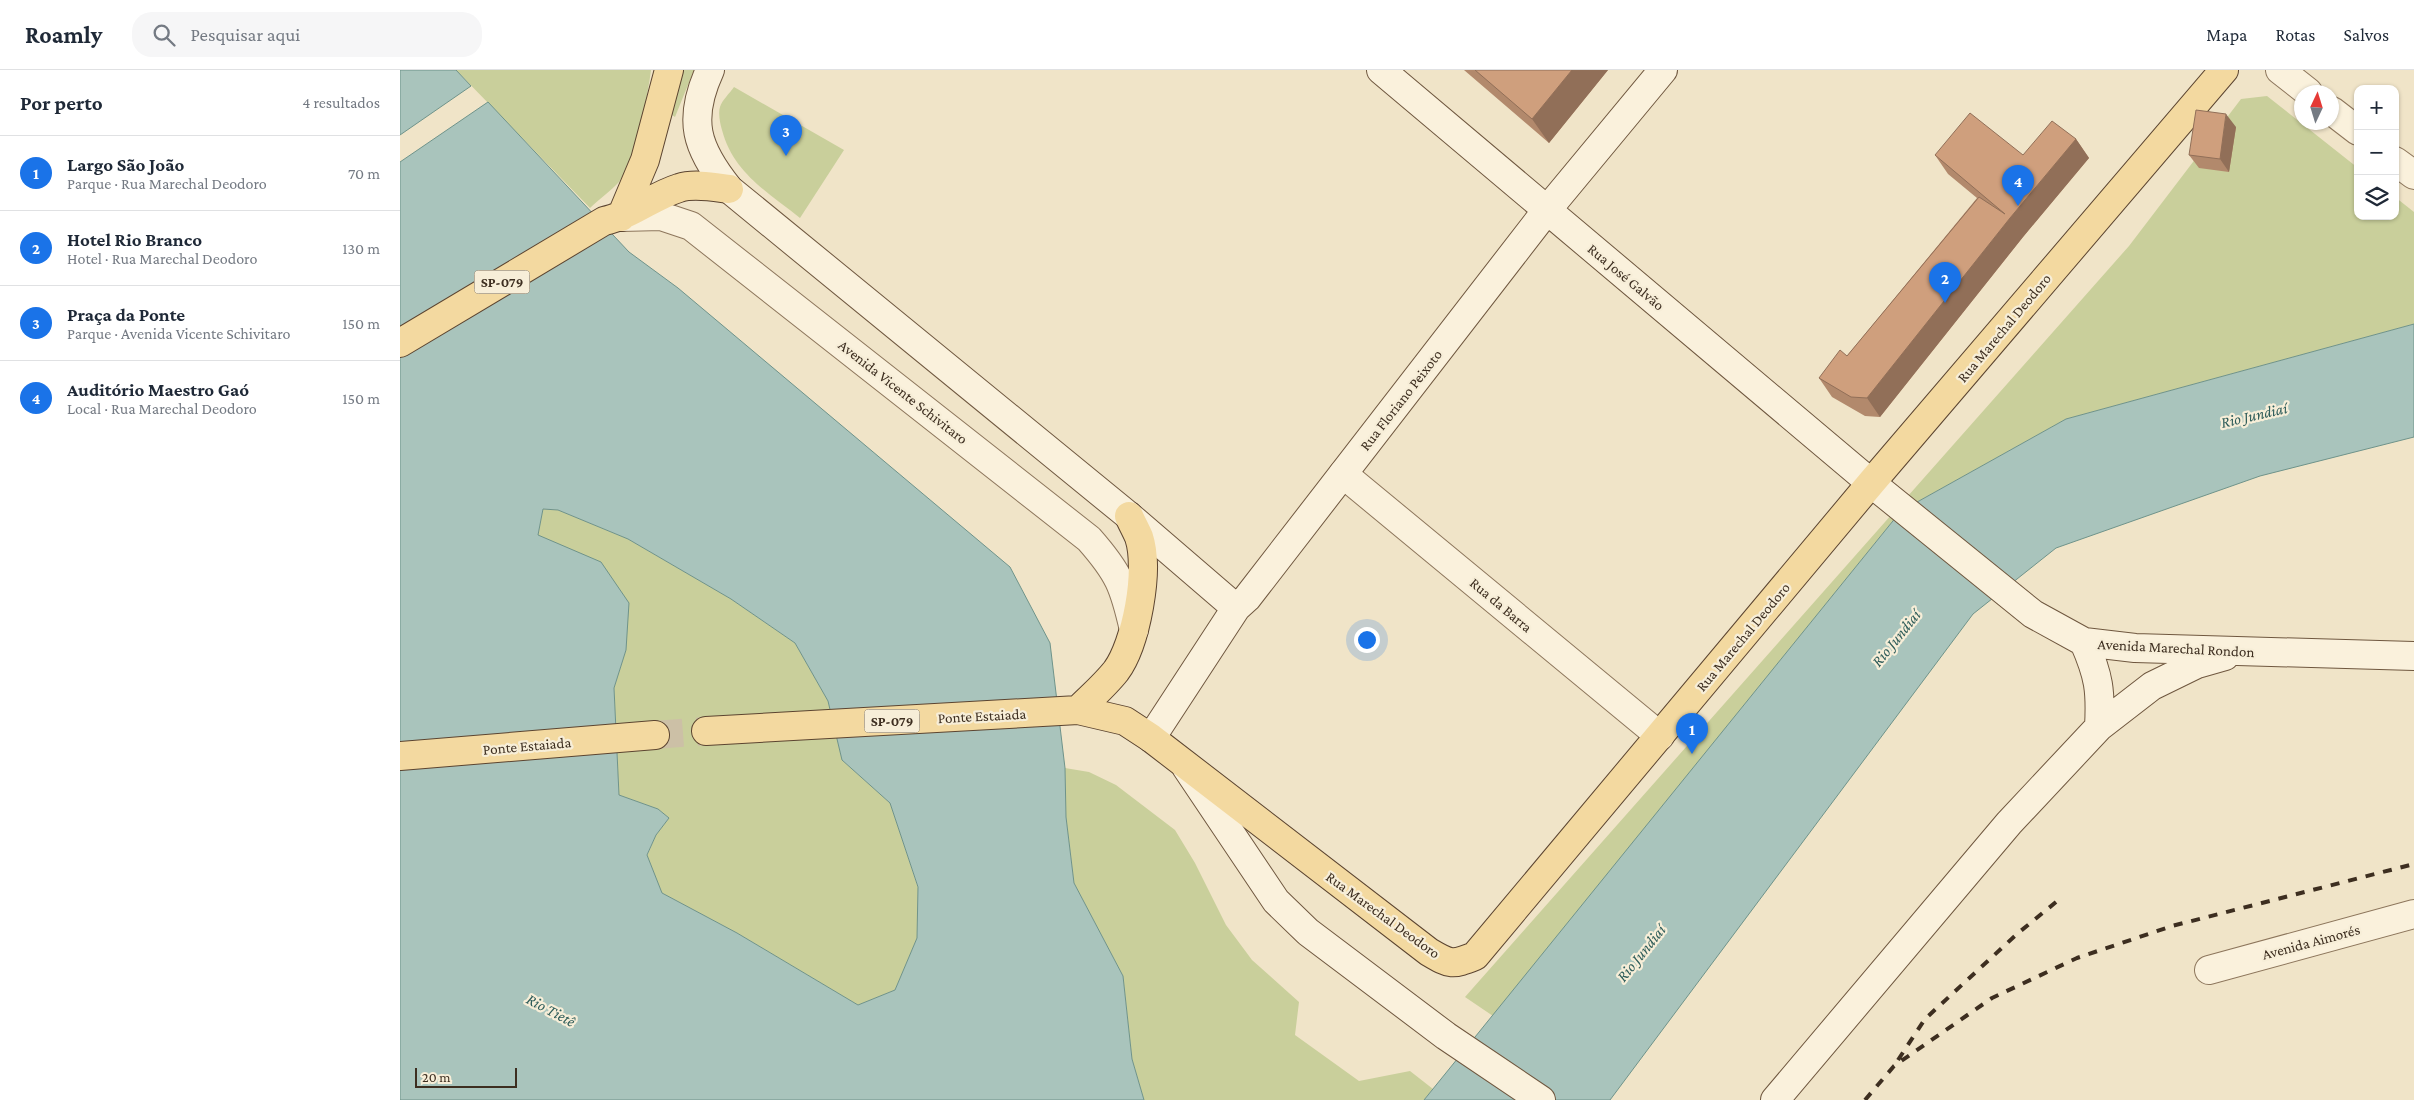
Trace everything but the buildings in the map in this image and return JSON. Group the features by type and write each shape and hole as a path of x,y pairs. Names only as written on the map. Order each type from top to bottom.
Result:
{"main road":[{"path":"613,219 645,160 669,70"},
{"path":"710,70 700,91 697,121 701,145 712,168 729,189 1129,516 1236,608"},
{"name":"Rua José Galvão","path":"1381,70 1881,491"},
{"name":"Rua Floriano Peixoto","path":"1151,738 1236,608 1247,598 1547,210 1663,70"},
{"name":"Rua Marechal Deodoro","path":"1078,710 1125,720 1429,952 1456,964 1475,956 1660,736 1881,491 2224,70"},
{"path":"2280,70 2299,85"},
{"path":"2339,116 2357,130"},
{"path":"2399,164 2414,175"},
{"path":"613,219 680,188 704,186 729,189"},
{"name":"Avenida Vicente Schivitaro","path":"613,219 661,216 691,226 1089,539 1111,564 1125,592 1134,630"},
{"name":"SP-079","path":"400,344 613,219"},
{"name":"Rua da Barra","path":"1343,474 1660,736"},
{"name":"Avenida Marechal Rondon","path":"1881,491 2033,614 2084,642 2135,648 2414,656"},
{"path":"1078,710 1116,672 1127,652 1134,630 1140,600 1142,569 1140,538 1129,516"},
{"path":"2084,642 2096,670 2100,695 2099,727"},
{"path":"1775,1100 2009,823 2099,727 2152,686 2197,664 2239,652"},
{"name":"Ponte Estaiada","path":"706,731 1078,710"},
{"name":"Ponte Estaiada","path":"400,756 655,735"},
{"name":"Rua Marechal Deodoro","path":"1184,765 1276,901 1308,932 1446,1036 1541,1100"},
{"name":"Avenida Aimorés","path":"2208,970 2414,914"}],"green space":[{"path":"456,70 651,70 644,112 625,173 612,189 590,208"},
{"path":"679,70 694,70 675,117 672,115"},
{"path":"734,87 844,150 800,218 753,180 734,158 727,145 722,130 719,109"},
{"path":"2267,96 2294,117 2294,130 2310,130 2354,165 2354,220 2399,220 2399,200 2414,212 2414,324 2066,419 1901,511 1493,1016 1465,997 2129,246 2241,99"},
{"path":"543,509 558,510 628,539 731,599 795,643 828,701 842,760 890,803 918,888 917,938 895,990 858,1005 737,933 662,893 647,856 656,835 669,818 658,809 619,795 614,688 626,650 538,535"},
{"path":"1065,768 1089,772 1116,785 1175,830 1195,863 1226,925 1252,960 1299,1002 1295,1035 1359,1081 1410,1071 1433,1089 1424,1100 1144,1100 1132,1059 1123,976 1074,883 1066,817"}],"water":[{"path":"400,70 456,70 471,86 400,135"},
{"name":"Rio Tietê","path":"488,102 629,252 678,288 1010,567 1050,643 1065,768 1066,817 1074,883 1123,976 1132,1059 1144,1100 400,1100 400,162","holes":["543,509 558,510 628,539 731,599 795,643 828,701 842,760 890,803 918,887 917,938 895,990 858,1005 737,933 662,893 647,855 656,835 669,818 658,809 619,795 614,688 626,650 629,603 601,562 538,535"]},
{"name":"Rio Jundiaí","path":"2414,324 2414,437 2260,476 2056,548 1973,614 1610,1100 1424,1100 1901,511 2066,419"}],"tunnel":[{"path":"655,735 706,731"}],"railway":[{"path":"1865,1100 1894,1066 1992,998 2077,958 2172,926 2414,864"},
{"path":"1898,1060 1925,1019 2017,934 2056,902"}],"place":[{"name":"Praça da Ponte","path":"786,156"},
{"name":"Auditório Maestro Gaó","path":"2018,206"},
{"name":"Hotel Rio Branco","path":"1945,303"},
{"name":"Largo São João","path":"1692,754"}]}
